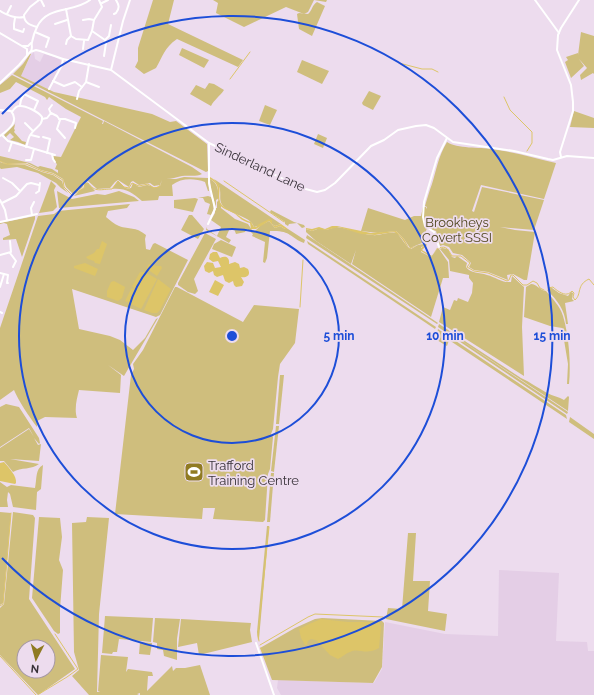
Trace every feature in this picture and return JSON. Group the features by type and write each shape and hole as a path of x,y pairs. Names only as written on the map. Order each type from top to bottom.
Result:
{"street":[{"path":"37,27 27,23 24,17 25,12 35,1 40,0 44,6"},
{"path":"0,83 15,70 32,49 32,42 35,32 45,16 52,12 81,6 90,0"},
{"path":"66,9 71,36 84,41 88,40 92,32 94,20 101,10 102,3 100,0"},
{"path":"102,3 108,0"},
{"path":"114,14 119,8 116,0"},
{"path":"22,46 28,46 32,49 63,59 111,70 123,20 130,0"},
{"path":"535,0 558,34"},
{"path":"560,157 560,152 573,111 574,102 571,85 565,67 558,53 558,34 579,0"},
{"path":"7,14 11,6"},
{"path":"0,11 16,18 24,17"},
{"path":"16,18 14,29 23,32 24,29"},
{"path":"55,24 67,20"},
{"path":"83,20 94,20"},
{"path":"100,52 104,55 105,40 109,36 111,25"},
{"path":"35,32 49,38 46,47"},
{"path":"92,32 105,40"},
{"path":"0,33 27,50 32,49"},
{"path":"66,44 67,40 71,36"},
{"path":"83,49 84,41"},
{"path":"26,56 28,46 32,42"},
{"path":"49,89 62,65 63,59"},
{"path":"77,98 81,88 86,82 90,64"},
{"name":"Sinderland Lane","path":"111,70 209,143 302,188 317,192 332,186 370,147 384,140 400,129 412,126 426,125 437,129 447,138 459,143 514,151 553,160 567,156 594,158"},
{"path":"53,81 64,86 75,82 81,88"},
{"path":"86,82 99,87"},
{"path":"20,106 21,100 25,93 38,102 34,110"},
{"path":"42,119 47,118 50,114 49,109 52,105"},
{"path":"12,112 17,106 20,106 34,110 40,114 42,119 41,124 30,135 26,147"},
{"path":"0,110 12,112 15,117 13,124 1,136 8,141 53,154 53,162"},
{"path":"50,114 53,114 59,119 65,119 76,123 75,128"},
{"path":"59,119 57,129 65,138"},
{"path":"25,123 33,131"},
{"path":"30,135 39,137"},
{"path":"43,137 50,140 47,152"},
{"path":"439,247 436,235 425,226 423,209 437,158 447,138"},
{"path":"9,151 12,142"},
{"path":"208,224 215,209 208,181 209,143"},
{"path":"26,160 31,160 34,149"},
{"path":"3,178 12,183 20,191"},
{"path":"2,203 15,197 28,183 40,184 38,193"},
{"path":"0,200 8,220"},
{"path":"29,203 33,204 31,209 32,215"},
{"path":"0,222 37,214"},
{"path":"10,241 12,251 10,253"},
{"path":"0,255 10,253"},
{"path":"10,253 18,260 13,267"},
{"path":"0,273 8,275 8,284"},
{"path":"0,287 4,274"},
{"path":"256,643 274,695"}],"shaded area":[{"path":"34,52 35,59 40,62 44,54 62,61 48,89 21,76 31,55"},
{"path":"210,177 215,180 219,186 220,202 225,208 251,222 254,227 269,219 272,220 272,224 275,226 281,224 288,229 280,226 275,228 269,221 256,229 251,229 250,223 243,220 220,205 218,198 218,187 214,181 210,179"},
{"path":"332,226 337,226 371,233 396,231 404,239 409,248 399,235 394,232 375,235 361,234 339,227 326,230 317,229 312,231 306,229 319,227 325,229"},
{"path":"102,241 107,244 100,264 95,263 86,257 99,249"},
{"path":"425,243 427,245 422,250 432,256 431,257 421,251 421,248 425,244 419,245"},
{"path":"217,252 220,258 227,258 229,260 229,264 235,262 239,264 240,268 244,267 248,269 248,276 241,277 244,282 242,286 236,287 233,281 229,283 225,281 223,275 217,277 214,275 213,271 209,273 205,271 204,266 207,262 213,263 215,268 221,267 218,261 213,262 209,259 210,254"},
{"path":"85,263 98,269 95,276 74,268 74,266"},
{"path":"149,264 161,266 162,268 157,276 147,269"},
{"path":"140,272 145,272 157,279 141,309 125,301 132,288 136,290 132,286"},
{"path":"158,279 171,289 160,310 157,313 152,313 144,310"},
{"path":"215,280 224,285 218,296 209,292"},
{"path":"114,281 125,287 122,298 118,301 107,297 107,291 111,282"},
{"path":"4,462 14,475 16,480 15,484 0,481 0,463"},
{"path":"499,570 559,573 556,641 587,642 588,651 594,651 594,695 281,695 277,688 278,680 374,683 382,669 385,622 445,634 498,636"},
{"path":"321,619 348,622 379,622 381,627 379,648 370,651 356,650 347,653 338,659 330,655 316,640 311,639 308,641 307,645 305,645 301,638 299,629"}],"green space":[{"path":"153,0 174,0 168,24 243,60 238,67 177,39 166,49 156,68 144,74 135,67 138,61 138,48"},
{"path":"213,0 314,0 308,12 304,14 286,7 244,27 216,13 218,3"},
{"path":"314,0 327,0 326,2"},
{"path":"317,2 325,6 312,36 299,29 297,14 308,14"},
{"path":"581,32 594,36 594,74 593,73 581,80 580,75 587,68 579,59 584,66 571,78 565,62 568,60 566,57 578,53 578,55"},
{"path":"182,48 209,60 204,68 179,55"},
{"path":"30,54 21,76 54,92 152,114 170,122 176,121 207,144 208,171 206,172 13,74"},
{"path":"302,60 329,71 322,84 297,72"},
{"path":"12,75 103,121 102,124 104,121 192,167 202,174 166,179 184,177 208,178 209,191 205,182 192,179 183,180 172,185 173,196 159,196 158,200 142,201 128,191 112,189 118,181 124,187 131,188 133,183 139,187 147,185 157,187 160,186 162,180 160,185 154,186 150,183 139,185 133,181 129,187 118,180 110,188 97,189 88,181 85,182 82,188 73,194 66,187 63,179 53,173 41,170 27,163 7,164 0,161 0,156 30,163 38,167 40,166 52,169 58,173 58,170 55,169 57,164 54,161 53,156 61,157 81,117 49,97 47,100 45,97 16,82 10,89 0,93 0,85"},
{"path":"209,83 214,84 224,90 211,106 190,94 196,85 205,89"},
{"path":"369,91 381,96 373,110 362,103"},
{"path":"265,105 277,110 270,125 259,121"},
{"path":"574,111 594,118 594,128 570,127"},
{"path":"16,120 14,132 22,141 26,142 25,145 10,140 14,137 10,133 6,137 8,140 4,135 15,124"},
{"path":"318,134 327,138 323,148 314,144"},
{"name":"Brookheys Covert SSSI","path":"447,142 462,147 487,148 556,163 544,199 481,185 472,211 474,212 482,187 544,200 534,230 500,227 535,232 527,280 513,274 507,275 508,280 488,272 474,270 469,267 471,263 462,255 453,253 449,247 443,245 440,246 436,231 427,228 422,243 410,248 396,231 378,233 361,231 368,208 405,220 414,216 421,216 423,207 426,207 427,209 427,207 425,206 427,198 440,158"},
{"path":"0,162 6,164 25,165 53,175 62,181 64,188 68,193 56,183 38,173 17,167 1,169"},
{"path":"210,179 215,183 218,190 219,198 216,200 216,207 211,191"},
{"path":"214,179 281,224 275,226 272,224 272,220 266,221 254,227 246,218 223,207 220,200 220,189"},
{"path":"51,181 56,186 54,190 57,207 53,211 39,213"},
{"path":"85,183 88,183 95,191 74,196 84,188"},
{"path":"57,191 72,199 97,194 105,195 119,191 134,197 139,201 59,208"},
{"path":"208,196 211,197 214,208 211,215 207,214 210,204 205,202 203,198 198,198"},
{"path":"198,199 193,212 174,208 174,200"},
{"path":"219,200 221,208 235,219 248,224 252,230 255,231 261,225 269,221 275,228 280,226 288,229 305,240 304,243 289,234 270,231 267,258 265,263 263,262 265,242 252,236 253,234 247,229 245,232 236,234 234,229 230,228 226,237 231,240 229,243 206,230 207,227 207,229 217,236 221,227 211,220"},
{"path":"130,204 127,208 108,211 106,217 119,226 136,229 146,235 146,249 150,250 155,243 188,260 160,315 156,317 72,289 79,329 110,336 120,340 133,350 145,338 158,318 124,376 108,365 121,375 120,393 79,390 76,407 77,418 45,417 37,421 37,427 24,409 14,390 0,400 0,328 38,216 54,214 58,211"},
{"path":"271,210 294,222 304,225 305,227 302,228 297,223 289,224 288,226 285,222 270,212"},
{"path":"189,215 192,215 204,229 198,239 181,230"},
{"path":"35,216 22,257 16,239 3,240 3,238 10,235 7,224 0,223"},
{"path":"336,227 372,235 397,233 411,249 418,245 425,244 425,246 421,247 421,252 431,257 437,249 439,249 448,262 449,278 443,278 431,317 352,264 356,250 351,264 316,241 306,232 306,229 312,231 320,228 326,230"},
{"path":"205,233 216,239 194,279 198,291 195,294 188,292 178,285 178,283"},
{"path":"307,235 438,323 437,324 306,238"},
{"path":"221,240 236,247 232,257 212,249 214,244"},
{"path":"307,241 436,327 435,329 308,244"},
{"path":"440,249 448,249 452,257 455,258 457,256 467,263 466,267 470,271 507,282 511,282 512,276 524,287 522,327 524,376 439,322 443,307 450,310 454,300 457,301 458,298 468,302 472,293 473,283 469,278 469,275 450,271 449,260"},
{"path":"531,284 546,291 556,302 562,312 567,332 569,350 569,384 567,384 568,364 562,328 550,326 524,317 526,287"},
{"name":"Trafford Training Centre","path":"175,287 243,322 254,305 299,309 295,343 280,364 273,429 271,434 273,437 270,469 268,474 265,520 263,522 213,519 215,508 203,508 202,519 115,514 131,375 134,369 133,364 143,350"},
{"path":"550,288 568,296 571,292 573,293 572,299 574,301 565,303 568,324 566,324 564,314 560,306 547,290"},
{"path":"439,324 521,378 547,393 564,400 568,396 568,411 444,329 568,412 567,414 438,327"},
{"path":"438,329 566,415 567,419 449,340 447,346 435,339"},
{"path":"280,375 284,375 279,424 276,424"},
{"path":"6,404 19,407 39,438 39,444 34,438 38,445 41,444 39,461 10,459 39,464 13,472 4,461 0,461 0,448 29,429 34,437 29,428 0,447 0,407"},
{"path":"570,417 594,434 594,439 569,422"},
{"path":"276,426 279,426 274,472 271,471"},
{"path":"43,465 41,489 37,492 36,510 13,507 10,494 8,492 8,507 0,507 0,482 7,487 11,485 35,488 37,472"},
{"path":"271,473 274,473 270,522 267,522"},
{"path":"0,512 11,513 3,603 0,605"},
{"path":"13,512 33,515 35,518 29,599 55,639 16,639 16,672 0,655 0,608 4,604"},
{"path":"39,517 60,518 62,537 59,560 63,570 60,633 58,634 54,631 32,598"},
{"path":"87,517 109,518 99,614 97,692 100,692 98,691 101,655 128,657 126,672 128,669 152,672 153,676 148,676 147,691 172,666 173,671 176,668 200,665 210,695 140,695 140,693 137,694 139,695 89,695 72,676 79,670 74,652 72,523 86,522"},
{"path":"267,526 269,526 258,640 257,632"},
{"path":"408,533 416,533 413,581 430,581 428,611 447,614 445,631 386,619 388,608 402,609"},
{"path":"105,616 153,618 151,642 119,639 117,652 113,652 112,654 102,653"},
{"path":"155,618 180,619 177,639 177,660 164,656 163,650 157,649 157,643 153,642"},
{"path":"322,618 382,621 384,623 382,667 373,683 272,680 260,648 295,628 315,619"},
{"path":"181,619 251,623 250,630 252,642 199,655 197,643 178,647"},
{"path":"56,640 75,669 38,695 23,679 56,679"},
{"path":"140,642 152,643 150,655 139,654"}],"waterway":[{"path":"230,79 250,52"},
{"path":"399,63 422,69 432,69 438,72"},
{"path":"504,97 510,110 532,132 532,143 527,151"},
{"path":"0,161 6,164 26,164 53,174 63,180 64,187 72,195 84,188 85,183 88,183 93,188 98,190 112,189 118,181 124,187 129,188 132,183 139,186 148,184 154,188 159,187 160,185"},
{"path":"224,181 284,222"},
{"path":"439,248 446,248 452,256 461,256 470,263 467,267 474,271 488,273 507,281 511,275 513,275 523,285 527,285 533,281 544,290"},
{"path":"300,307 303,260"},
{"path":"548,288 553,287 565,294 572,291 574,293 573,297 575,300 582,284 585,281 589,279 594,285"},
{"path":"7,560 11,513"},
{"path":"259,641 258,635 269,527"},
{"path":"0,606 3,604 7,562"},
{"path":"260,645 315,614 383,617"},
{"path":"39,694 78,669 55,634"},
{"path":"261,648 266,660"},
{"path":"0,656 36,695"}],"place":[{"name":"Trafford Training Centre","path":"194,472"}]}
